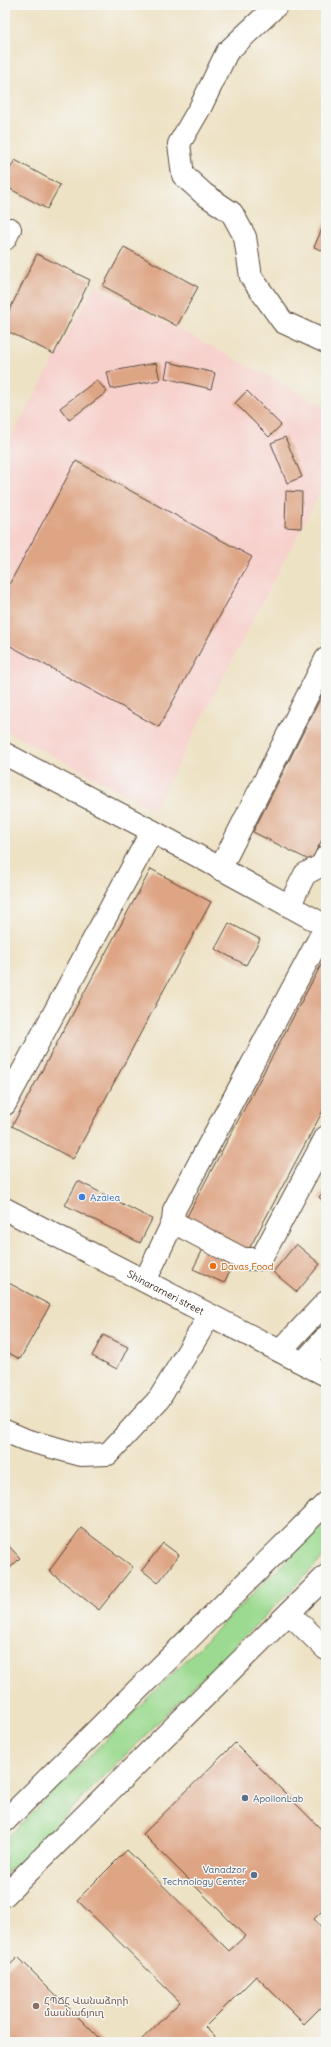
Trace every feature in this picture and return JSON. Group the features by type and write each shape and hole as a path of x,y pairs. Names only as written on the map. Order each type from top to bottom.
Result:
{"street":[{"path":"277,5 227,52 202,106 179,144 183,174 204,194 232,213 245,237 251,277 283,322 326,342"},
{"path":"220,869 326,659"},
{"path":"5,754 152,831 326,926 174,1210 173,1222 145,1281"},
{"path":"5,1104 152,831"},
{"path":"289,906 305,874 322,865 326,858"},
{"path":"173,1222 243,1259 261,1259 326,1137"},
{"name":"Shinararneri street","path":"5,1208 326,1375"},
{"path":"280,1351 326,1302"},
{"path":"5,1431 26,1440 81,1455 108,1454 159,1399 210,1314"},
{"path":"304,1363 326,1337"},
{"path":"5,1822 326,1503"},
{"path":"5,1895 326,1576"},
{"path":"289,1612 326,1649"}],"shaded area":[{"path":"95,285 326,407 326,481 154,809 5,730 5,449"}],"green space":[{"path":"326,1521 326,1555 5,1875 5,1840"}],"building":[{"path":"15,160 60,185 47,209 5,186 5,177"},
{"path":"326,220 326,252 314,247"},
{"path":"124,247 198,287 177,326 103,286"},
{"path":"37,254 90,280 54,354 5,330 5,319"},
{"path":"168,362 215,373 211,389 165,378"},
{"path":"156,363 160,380 111,389 107,372"},
{"path":"97,380 107,392 69,420 60,408"},
{"path":"247,391 281,425 269,437 235,403"},
{"path":"285,437 302,477 287,483 271,443"},
{"path":"76,461 252,557 159,727 5,643 5,592"},
{"path":"286,491 302,492 301,528 285,527"},
{"path":"326,687 326,832 311,861 253,832"},
{"path":"151,869 211,902 73,1159 12,1126"},
{"path":"229,923 260,939 246,965 215,949"},
{"path":"322,963 326,965 326,1105 248,1251 186,1218"},
{"path":"78,1181 152,1219 140,1243 65,1205"},
{"path":"326,1189 326,1204 319,1197"},
{"path":"296,1244 320,1264 297,1292 273,1272"},
{"name":"Davas Food","path":"203,1249 233,1264 224,1283 193,1269"},
{"path":"5,1281 50,1305 20,1359 5,1351"},
{"path":"103,1335 128,1347 117,1369 92,1356"},
{"path":"81,1528 133,1567 99,1610 49,1571"},
{"path":"5,1542 20,1558 5,1573"},
{"path":"163,1543 179,1555 158,1583 142,1570"},
{"name":"Vanadzor Technology Center","path":"235,1743 326,1834 326,1907 314,1919 326,1932 326,2002 304,2024 256,1976 205,2027 220,2042 139,2042 180,2002 77,1900 127,1850 229,1951 245,1936 143,1834"},
{"name":"ՀՊՃՀ Վանաձորի մասնաճյուղ","path":"18,1957 103,2042 5,2042 5,1970"}],"place":[{"name":"Azalea","path":"82,1197"},
{"name":"Davas Food","path":"213,1266"},
{"name":"ApollonLab","path":"245,1798"},
{"name":"Vanadzor Technology Center","path":"254,1875"},
{"name":"ՀՊՃՀ Վանաձորի մասնաճյուղ","path":"36,2006"}]}
